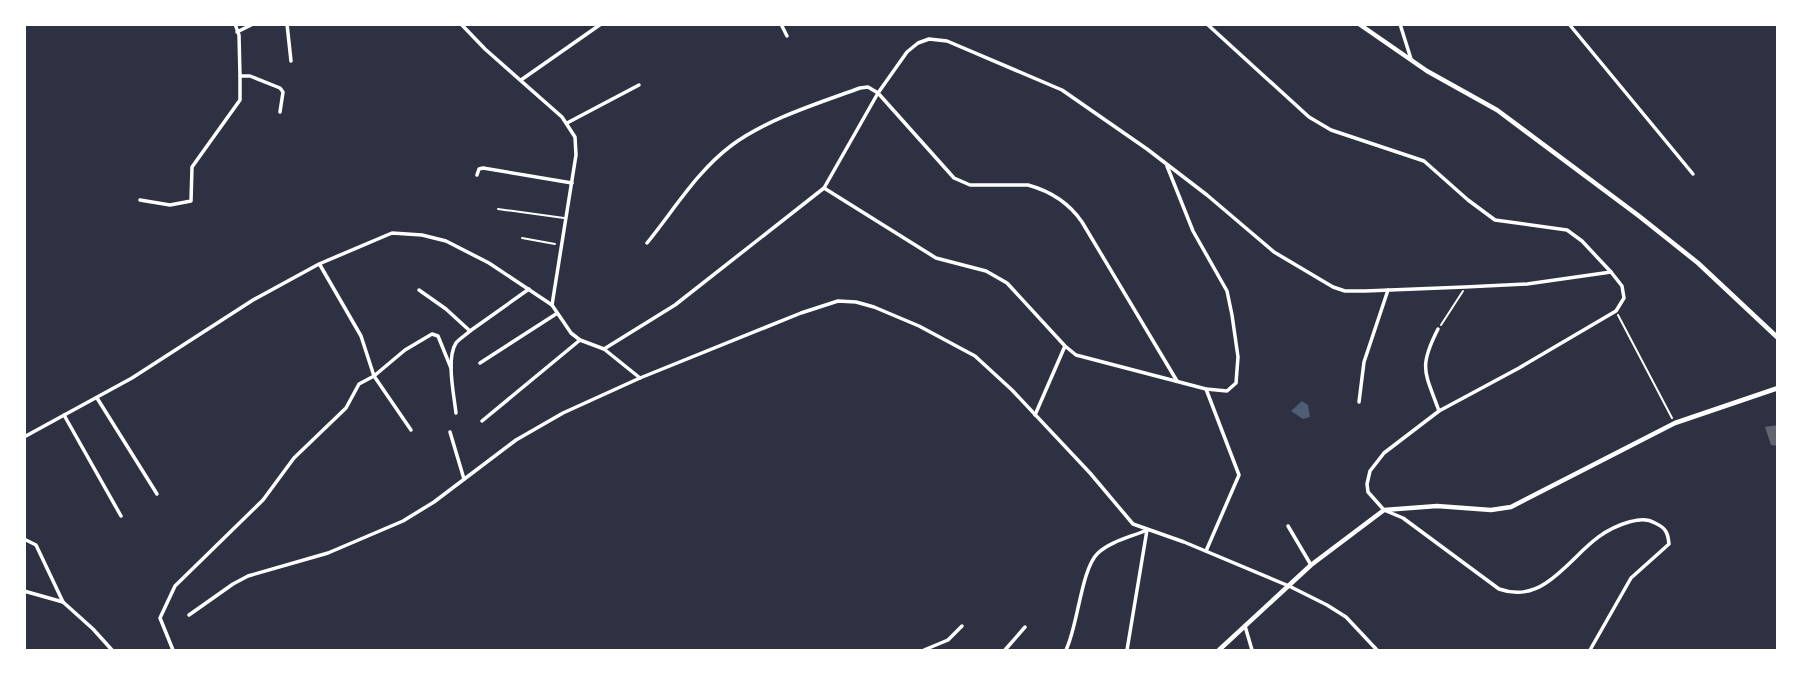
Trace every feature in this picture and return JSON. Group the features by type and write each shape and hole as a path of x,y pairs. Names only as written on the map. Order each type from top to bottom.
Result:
{"street":[{"path":"140,200 170,205 191,201 192,167 240,100 235,24"},
{"path":"237,32 253,24"},
{"path":"287,24 291,61"},
{"path":"461,24 567,123 576,142 552,305"},
{"path":"521,80 601,24"},
{"path":"781,24 787,36"},
{"path":"1207,24 1322,126 1353,139 1424,161 1468,200 1496,219 1567,230 1582,241 1611,272 1625,292 1616,311 1439,411 1384,453 1370,471 1367,484 1368,492 1384,510 1403,518 1499,589 1514,593 1529,591 1546,582 1602,533 1615,525 1638,520 1651,521 1663,527 1668,533 1669,544 1631,578 1590,650"},
{"path":"1359,24 1427,71 1497,110 1639,216 1698,263 1777,338"},
{"path":"1400,24 1411,59"},
{"path":"1569,24 1693,174"},
{"path":"604,349 675,305 824,188 878,93 907,52 918,43 929,39 947,41 1062,90 1113,124 1208,195 1274,251 1321,282 1345,291 1527,284 1611,272"},
{"path":"240,76 250,76 280,88 284,92 281,112"},
{"path":"567,123 639,85"},
{"path":"647,243 693,183 734,144 787,116 868,87 878,93 954,178 970,184 1028,185 1066,203 1082,222 1177,381"},
{"path":"824,188 936,258 997,276 1007,283 1065,346 1083,358 1206,389 1227,391 1236,383 1238,357 1227,291 1193,231 1167,166"},
{"path":"477,175 479,169 483,168 572,183"},
{"path":"24,437 132,378 253,300 319,264 392,233 422,235 457,246 489,262 552,305 571,333 580,340 604,349 640,377"},
{"path":"319,264 361,336 374,376 411,430"},
{"path":"451,368 455,346 470,331 529,289"},
{"path":"419,290 446,309 470,331"},
{"path":"1359,402 1364,362 1388,290"},
{"path":"189,615 219,592 248,576 328,553 402,521 434,502 516,440 542,424 640,377 820,305 838,301 856,302 903,319 975,356 1012,390 1090,473 1129,521 1289,586 1327,605 1346,617 1377,650"},
{"path":"480,363 556,314"},
{"path":"1438,329 1424,362 1439,411"},
{"path":"173,650 160,618 175,586 263,500 298,453 346,408 359,384 432,334 438,336 451,368 456,413"},
{"path":"482,421 580,340"},
{"path":"1035,415 1065,346"},
{"path":"1219,650 1311,565 1384,510 1437,506 1491,510 1511,507 1675,423 1777,388"},
{"path":"1206,389 1239,475 1206,551"},
{"path":"97,397 157,494"},
{"path":"64,415 121,516"},
{"path":"450,432 464,479"},
{"path":"1287,526 1311,565"},
{"path":"1066,650 1076,624 1090,564 1097,554 1110,544 1147,530"},
{"path":"1126,650 1147,530"},
{"path":"24,539 36,545 63,602 112,650"},
{"path":"24,592 63,602"},
{"path":"924,650 948,640 962,626"},
{"path":"1245,626 1252,650"},
{"path":"1005,650 1025,627"}],"lane":[{"path":"498,209 565,218"}],"path":[{"path":"522,238 561,245"},
{"path":"1438,329 1465,287"},
{"path":"1616,311 1675,423"}],"water":[{"path":"1302,401 1308,405 1310,417 1303,419 1291,411"}],"building":[{"path":"1778,425 1778,446 1771,445 1765,427"}]}
